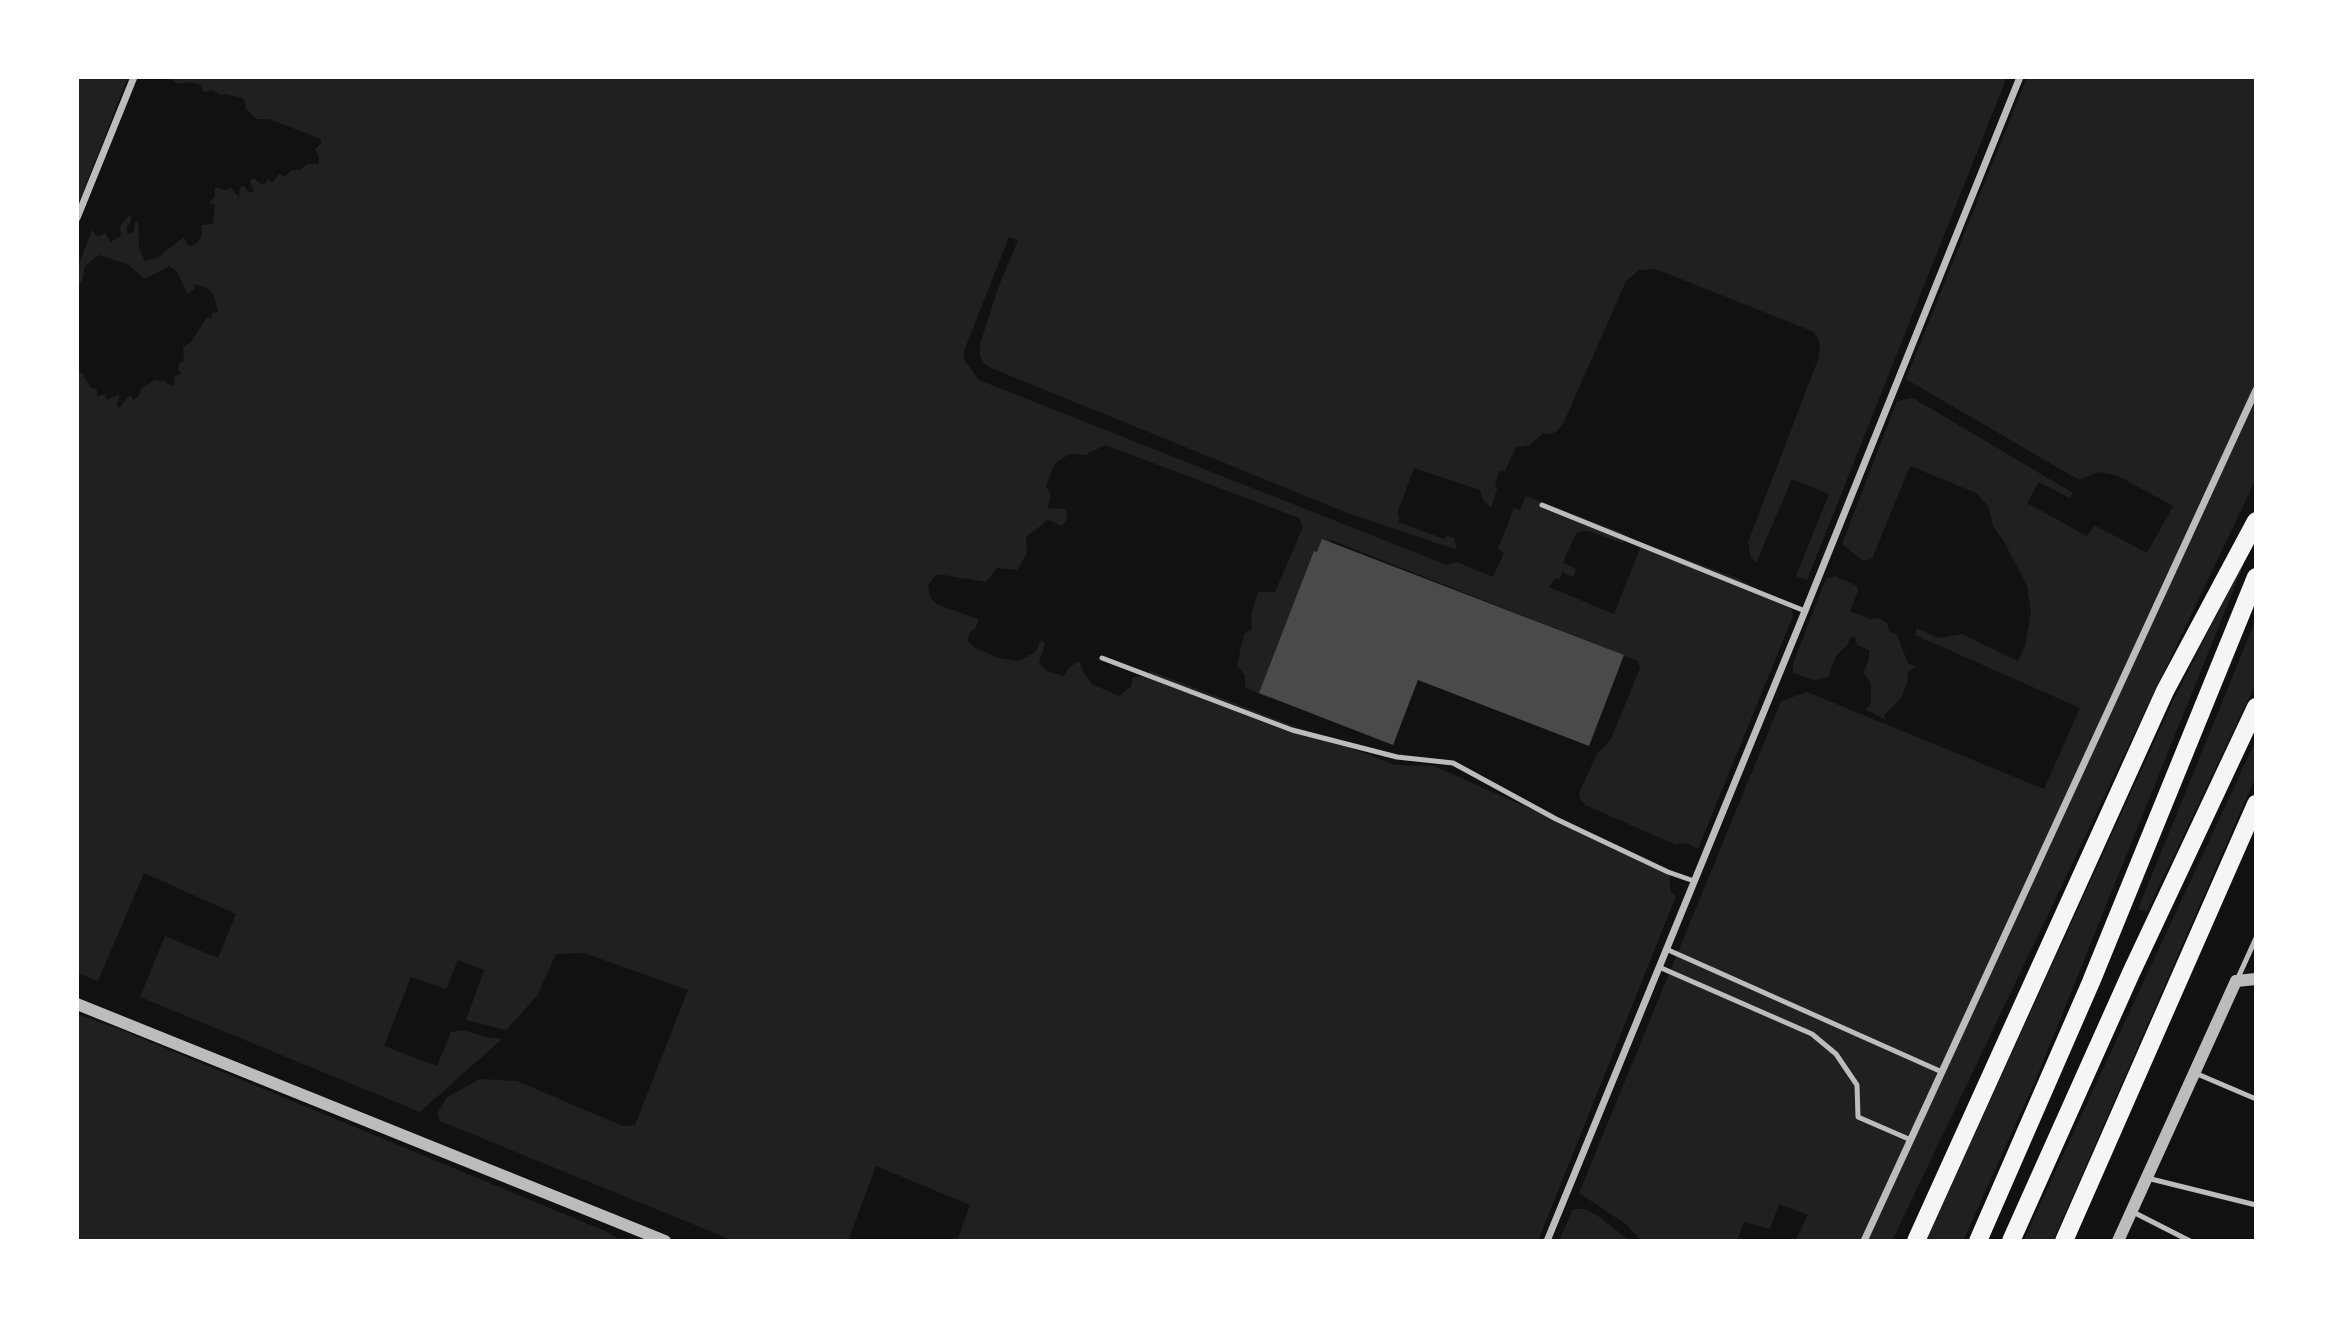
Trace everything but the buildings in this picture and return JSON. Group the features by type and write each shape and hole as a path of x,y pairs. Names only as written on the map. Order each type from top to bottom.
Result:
{"highway":[{"path":"1916,1241 2165,691 2256,521"},
{"path":"1978,1241 2091,982 2256,577"},
{"path":"2011,1241 2131,973 2256,707"},
{"path":"2064,1241 2256,804"}],"street":[{"path":"77,218 134,77"},
{"path":"1547,1241 2020,77"},
{"path":"1864,1241 2256,390"},
{"path":"2118,1241 2236,981 2256,979"},
{"path":"77,1004 665,1241"}],"lane":[{"path":"1542,505 1805,611"},
{"path":"1102,658 1292,730 1397,757 1453,763 1556,819 1668,872 1695,881"},
{"path":"2236,981 2256,938"},
{"path":"1666,949 1942,1072"},
{"path":"1659,967 1812,1034 1836,1054 1857,1085 1858,1116 1911,1140"},
{"path":"2194,1073 2256,1099"},
{"path":"2147,1178 2256,1205"},
{"path":"2131,1212 2190,1241"}],"shaded area":[{"path":"77,77 128,77 77,207"},
{"path":"169,77 2007,77 1807,580 1796,576 1829,494 1792,479 1756,563 1750,555 1748,542 1819,357 1820,343 1814,332 1656,269 1639,270 1626,281 1564,422 1557,431 1542,434 1530,445 1516,447 1505,471 1498,472 1495,482 1497,489 1491,508 1483,500 1480,490 1414,468 1397,514 1400,517 1398,522 1444,539 1446,536 1454,538 1457,550 1345,512 983,363 980,344 998,288 1018,240 1009,237 964,351 964,360 979,380 1447,565 1457,562 1493,577 1504,553 1498,549 1514,508 1520,510 1526,496 1625,534 1627,538 1622,543 1588,531 1577,532 1563,562 1576,569 1573,577 1562,572 1560,579 1556,578 1549,587 1614,614 1642,543 1737,578 1792,609 1793,616 1698,849 1686,843 1676,845 1585,805 1580,799 1579,793 1597,754 1611,739 1640,668 1638,661 1331,540 1326,551 1320,552 1269,698 1245,687 1245,676 1237,665 1244,634 1252,629 1251,614 1258,592 1275,592 1303,527 1299,518 1105,445 1085,455 1070,454 1055,463 1046,486 1051,496 1047,508 1066,509 1067,519 1062,526 1048,520 1026,537 1027,553 1017,570 997,568 986,582 937,574 928,585 930,597 936,604 978,619 976,628 970,632 967,641 974,647 998,658 1018,661 1032,654 1038,648 1040,640 1045,643 1039,663 1047,671 1063,676 1079,661 1092,684 1119,696 1131,687 1133,677 1145,676 1151,671 1395,765 1434,766 1664,868 1670,874 1670,891 1676,896 1538,1241 957,1241 970,1205 876,1166 848,1241 734,1241 440,1121 437,1114 447,1097 480,1079 517,1081 623,1126 635,1125 688,990 584,953 556,954 537,996 506,1030 466,1020 484,970 458,960 446,989 411,977 384,1046 437,1066 451,1032 462,1030 502,1039 420,1112 140,997 165,936 218,958 236,914 144,873 98,981 77,973 77,370 83,374 90,387 97,390 97,396 105,394 107,400 120,394 117,404 119,408 130,395 134,401 138,398 141,389 155,380 167,382 167,385 171,386 174,384 175,376 181,374 178,368 181,362 184,362 183,347 191,342 207,317 211,319 212,313 218,312 214,296 207,288 193,284 195,288 188,294 177,272 169,266 145,279 127,264 99,255 85,266 82,282 77,286 77,269 92,230 98,237 105,233 111,242 121,236 120,226 130,214 131,222 126,228 128,234 134,231 135,222 138,221 139,249 145,261 157,258 184,237 186,243 191,246 197,243 201,237 202,225 213,224 215,204 209,203 215,196 215,187 224,190 231,188 239,197 240,187 244,186 249,193 254,191 250,182 253,178 262,185 267,179 273,182 279,174 285,177 291,170 300,170 307,164 318,164 319,158 315,149 321,144 321,139 269,119 257,119 246,109 244,99 221,95 212,90 203,92 201,85 191,82 177,84"},
{"path":"2027,77 2256,77 2256,479 1892,1241 1795,1241 1808,1215 1779,1204 1770,1229 1744,1222 1737,1241 1642,1241 1627,1225 1579,1193 1781,701 1807,692 2044,789 2080,708 1915,635 1917,628 1937,638 1962,634 2018,661 2025,646 2031,612 2027,586 1993,526 1989,507 1976,493 1910,466 1872,559 1863,561 1842,544 1897,401 1913,398 2073,493 2070,498 2039,482 2027,503 2087,536 2094,525 2147,553 2173,506 2118,476 2098,472 2079,480 1906,379"},
{"path":"2243,563 2036,1079 1963,1241 1926,1241 2172,703"},
{"path":"1835,576 1857,586 1858,591 1850,611 1870,619 1879,618 1887,623 1889,631 1897,635 1908,663 1916,667 1907,673 1908,680 1901,698 1884,715 1885,719 1866,710 1871,702 1871,683 1863,673 1869,660 1869,650 1857,645 1855,637 1851,637 1836,656 1828,677 1814,680 1793,673 1793,664 1822,588 1826,579"},
{"path":"2256,619 2256,683 2147,912 2138,909"},
{"path":"2256,740 2256,776 2053,1241 2023,1241"},
{"path":"77,1014 605,1231 622,1241 77,1241"},
{"path":"1573,1209 1585,1209 1598,1216 1630,1241 1559,1241"}]}
